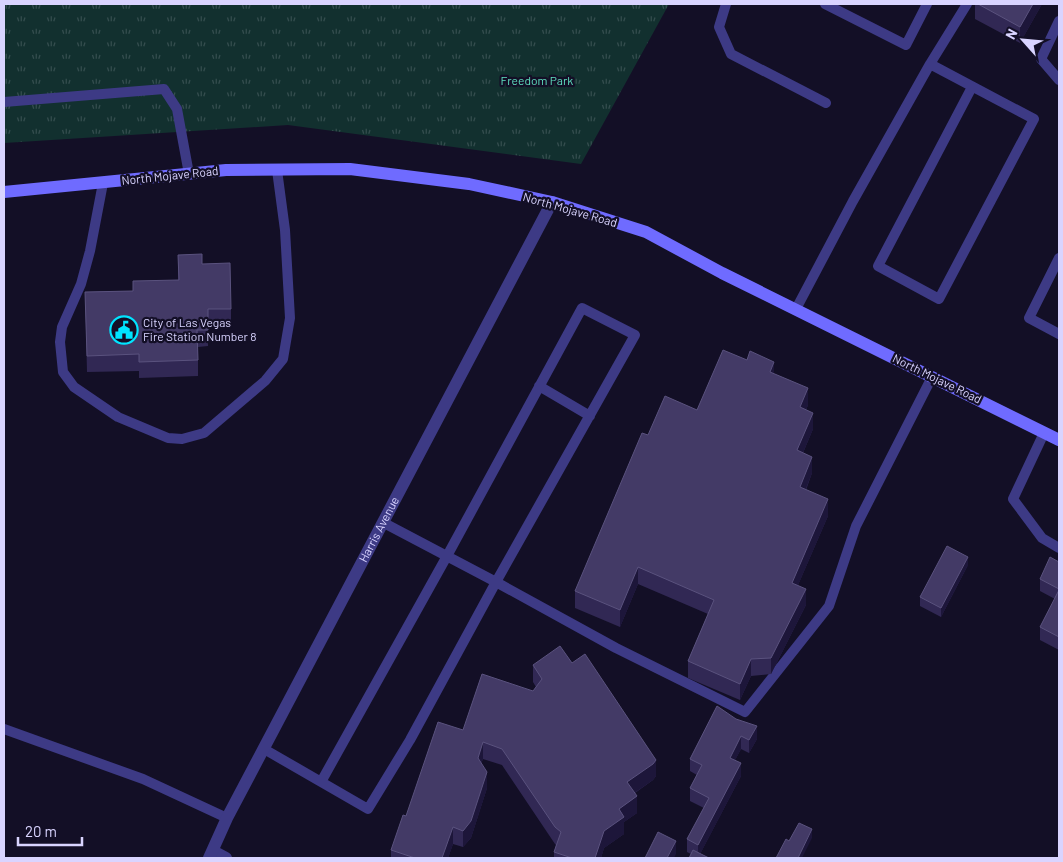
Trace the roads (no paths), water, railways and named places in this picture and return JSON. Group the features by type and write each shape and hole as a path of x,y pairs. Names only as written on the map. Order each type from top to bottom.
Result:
{"street":[{"name":"North Mojave Road","path":"4,192 226,170 350,169 469,184 552,202 646,232 1059,440"},
{"name":"Harris Avenue","path":"211,855 227,818 552,202"},
{"path":"211,855 226,858"}],"lane":[{"path":"726,4 718,27 731,54 826,103"},
{"path":"825,4 906,45 926,4"},
{"path":"796,309 930,64 967,4"},
{"path":"1059,21 1041,59 1059,80"},
{"path":"930,64 1034,119 939,299 878,266 972,87"},
{"path":"4,102 164,89 177,109 189,174"},
{"path":"103,183 90,251 81,284 62,327 60,342 63,372 74,387 118,417 168,438 182,439 204,434 265,381 283,359 290,318 285,230 277,170"},
{"path":"1059,258 1029,318 1059,334"},
{"path":"264,749 321,782 368,809 410,740 496,582 635,335 582,308 321,782"},
{"path":"384,523 616,648 746,712 829,606 856,526 932,377"},
{"path":"539,386 590,416"},
{"path":"1044,433 1013,498 1042,538 1059,548"},
{"path":"4,728 143,779 227,818"}],"place":[{"name":"City of Las Vegas Fire Station Number 8","path":"124,330"}],"park label":[{"name":"Freedom Park","path":"537,81"}]}
